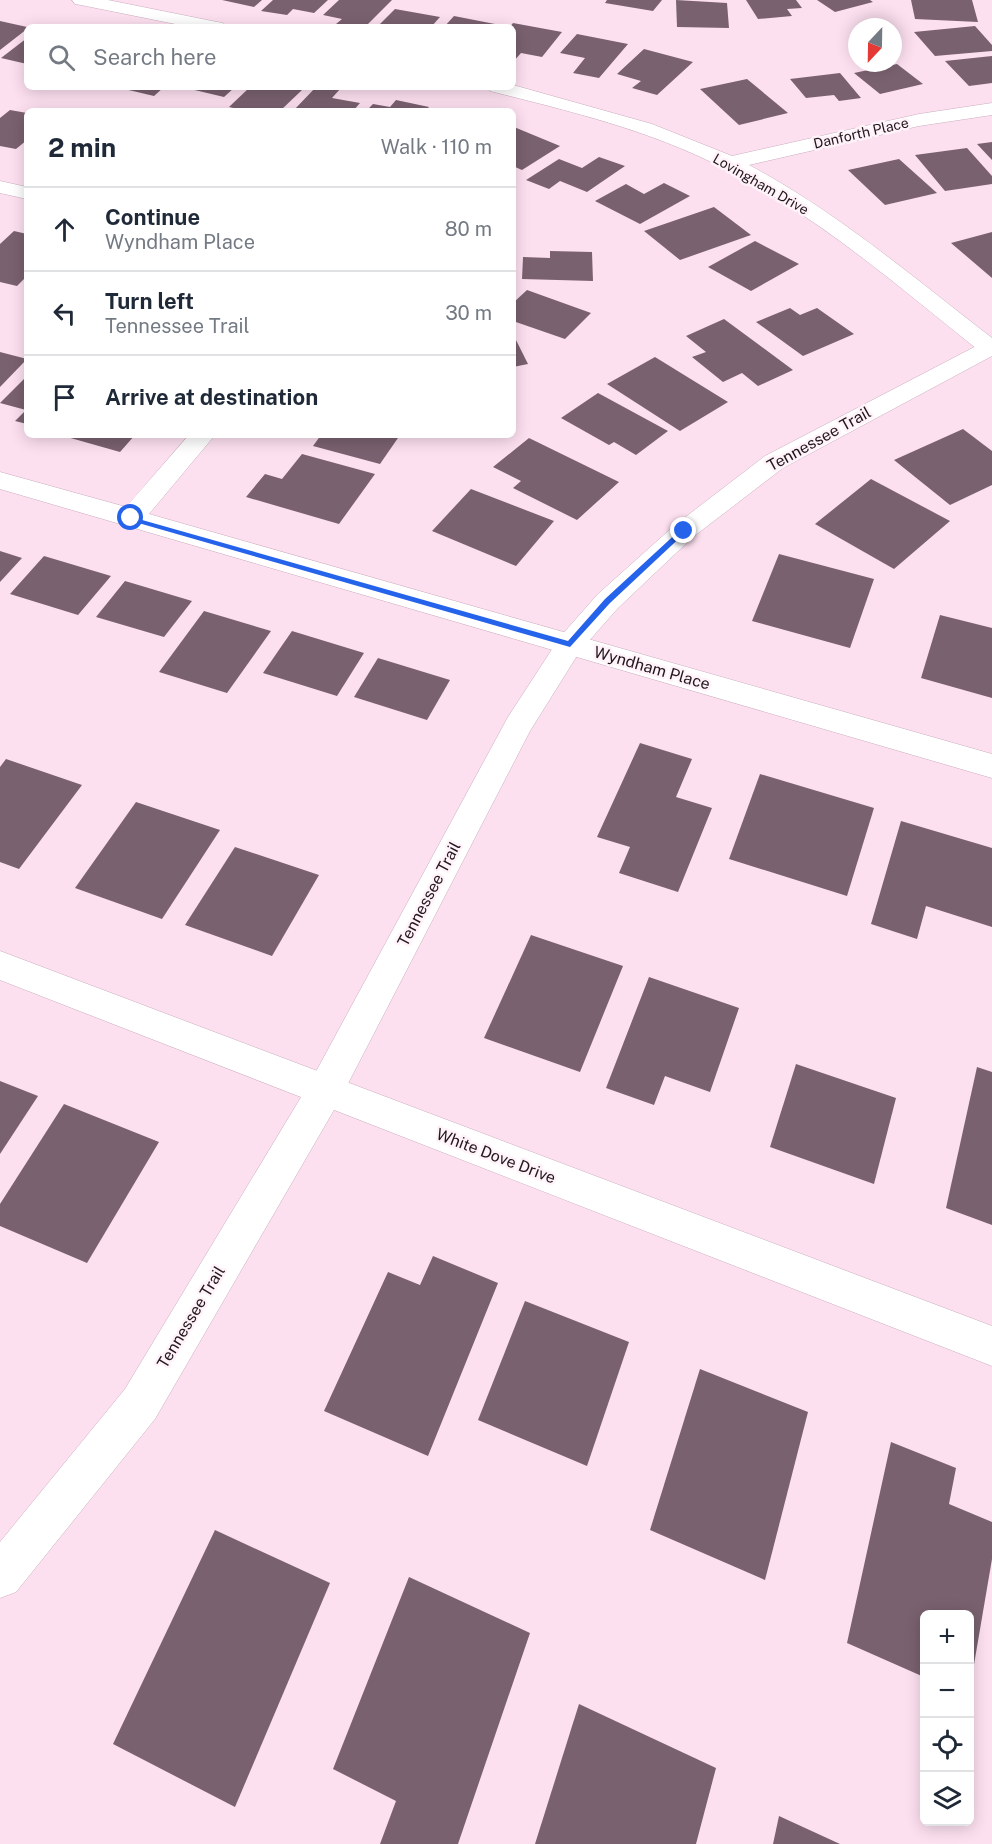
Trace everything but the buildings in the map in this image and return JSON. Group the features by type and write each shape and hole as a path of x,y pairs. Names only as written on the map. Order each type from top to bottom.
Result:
{"street":[{"path":"81,0 202,24"},
{"name":"Lovingham Drive","path":"509,90 604,114 664,135 730,163 774,188 857,243 991,348"},
{"name":"Danforth Place","path":"730,163 919,120 992,109"},
{"path":"0,187 24,192"},
{"name":"Tennessee Trail","path":"0,1576 140,1404 325,1091 518,725 570,644 608,601 684,531 774,462 991,348"},
{"path":"131,518 200,438"},
{"name":"Wyndham Place","path":"0,480 992,766"},
{"name":"White Dove Drive","path":"0,965 992,1346"}],"route":[{"path":"131,518 570,644 608,601 684,531"}]}
